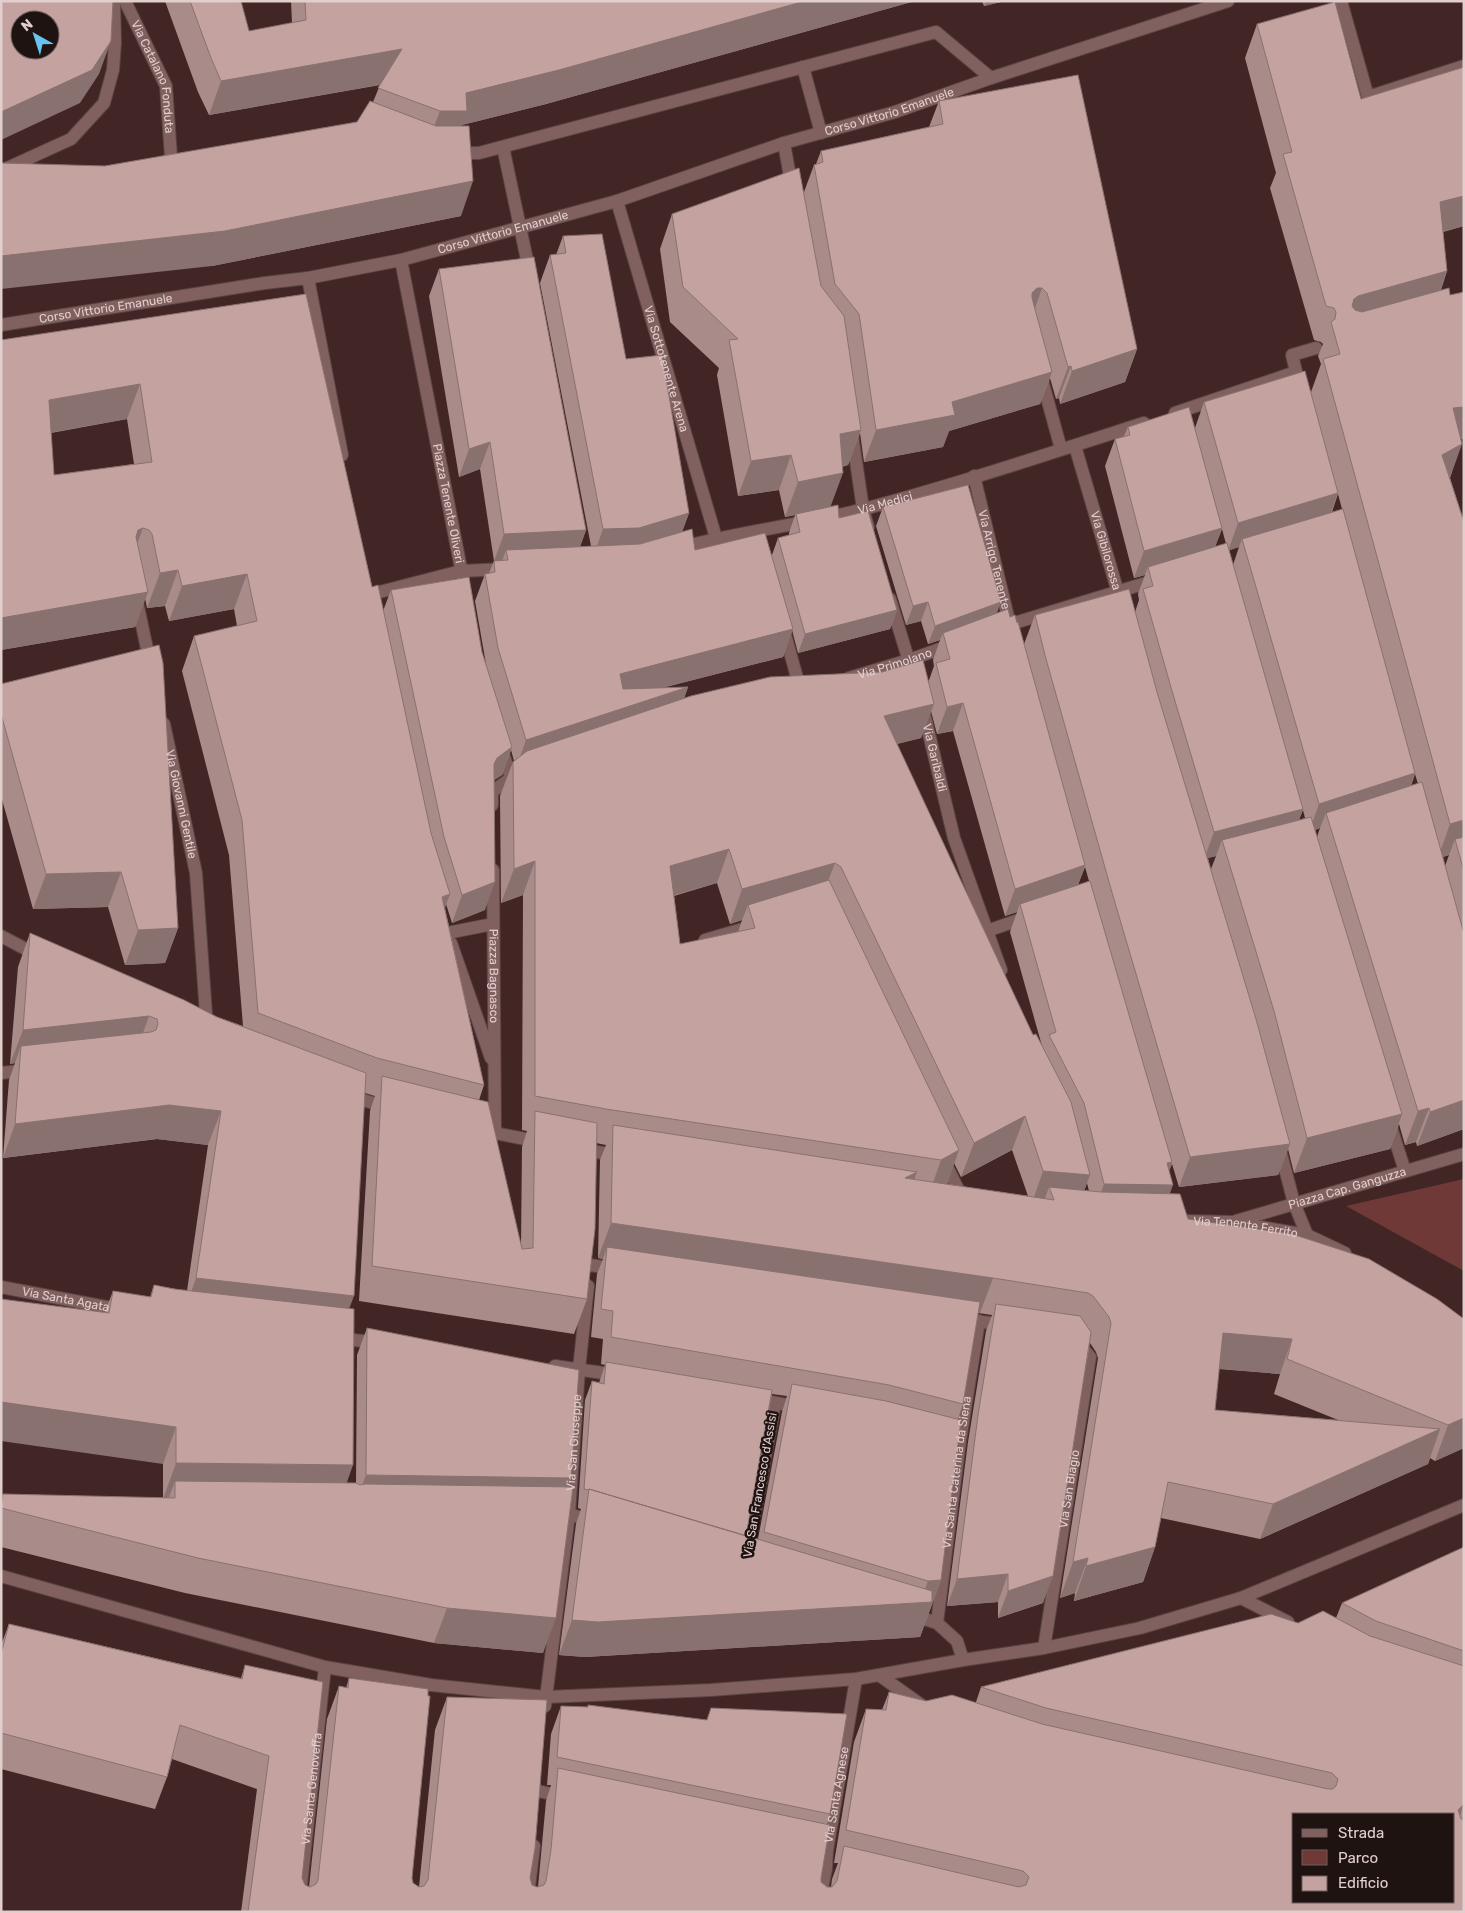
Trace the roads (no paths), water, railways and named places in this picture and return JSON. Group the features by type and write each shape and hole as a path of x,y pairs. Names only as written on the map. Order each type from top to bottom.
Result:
{"street":[{"name":"Via Catalano Fonduta","path":"5,169 71,139 104,103 113,70 115,43 114,1"},
{"name":"Via Catalano Fonduta","path":"124,1 166,86 171,157"},
{"name":"Corso Vittorio Emanuele","path":"1,325 256,284 308,278 401,260 618,201 784,143 895,112 991,78 1228,1"},
{"path":"1341,1 1368,97 1464,66"},
{"path":"444,153 479,153 936,32 991,78"},
{"path":"803,67 821,133"},
{"path":"784,143 794,199"},
{"path":"503,147 532,286"},
{"path":"5,169 36,171"},
{"name":"Via Sottotenente Arena","path":"618,201 716,538"},
{"name":"Piazza Tenente Oliveri","path":"368,595 461,571 401,260"},
{"path":"308,278 344,470"},
{"path":"1301,390 1292,355 1316,348"},
{"path":"1038,365 1061,450"},
{"name":"Via Medici","path":"668,552 716,538 757,536 863,509 1075,446 1158,418 1182,416 1296,372"},
{"path":"850,424 863,509 872,537"},
{"name":"Via Gibilorossa","path":"1075,446 1123,610"},
{"name":"Via Arrigo Tenente","path":"974,476 1011,629"},
{"path":"465,590 461,571 519,568"},
{"path":"991,630 1011,629 1118,591 1165,577"},
{"path":"886,584 914,677"},
{"path":"134,589 148,666"},
{"path":"780,616 801,692"},
{"name":"Via Primolano","path":"837,681 909,660 964,640"},
{"name":"Via Garibaldi","path":"918,694 954,838 1004,979"},
{"name":"Via Giovanni Gentile","path":"160,710 196,873 208,1043"},
{"path":"496,732 510,778"},
{"path":"492,820 492,792 510,778 531,771"},
{"path":"493,858 493,924"},
{"path":"987,930 1040,913"},
{"path":"690,944 765,922"},
{"name":"Piazza Bagnasco","path":"495,1068 445,927 493,924 495,1068 495,1133"},
{"path":"1,936 52,963"},
{"path":"1,1073 40,1069"},
{"path":"335,1090 362,1106 401,1110"},
{"path":"1384,1106 1404,1171"},
{"path":"468,1127 558,1145 592,1156 632,1157"},
{"path":"1275,1130 1294,1203 1307,1235"},
{"path":"937,1146 962,1208"},
{"name":"Piazza Cap. Ganguzza","path":"1232,1222 1464,1154"},
{"name":"Via Tenente Ferrito","path":"1176,1218 1232,1222 1307,1235 1357,1259"},
{"name":"Via San Giuseppe","path":"545,1715 569,1514 579,1369 590,1260 629,1270"},
{"name":"Via Santa Agata","path":"1,1287 134,1313"},
{"path":"950,1317 1017,1327"},
{"name":"Via Santa Caterina da Siena","path":"937,1623 956,1440 979,1322"},
{"name":"Via San Biagio","path":"1044,1648 1090,1357 1069,1335"},
{"path":"329,1337 387,1344"},
{"path":"541,1364 626,1377"},
{"path":"738,1395 812,1409"},
{"name":"Via San Francesco d'Assisi","path":"745,1566 775,1403"},
{"path":"1,1576 325,1667 430,1690 546,1697 711,1690 856,1679 1044,1648 1140,1628 1241,1598 1463,1507"},
{"path":"540,1514 569,1514 606,1525"},
{"path":"1241,1598 1301,1629"},
{"path":"901,1612 937,1623 957,1641 963,1660"},
{"name":"Via Santa Genoveffa","path":"298,1912 325,1667"},
{"path":"879,1675 935,1714"},
{"name":"Via Santa Agnese","path":"816,1912 831,1870 822,1850 856,1679"},
{"path":"538,1791 577,1799"},
{"path":"530,1911 535,1837"}]}
